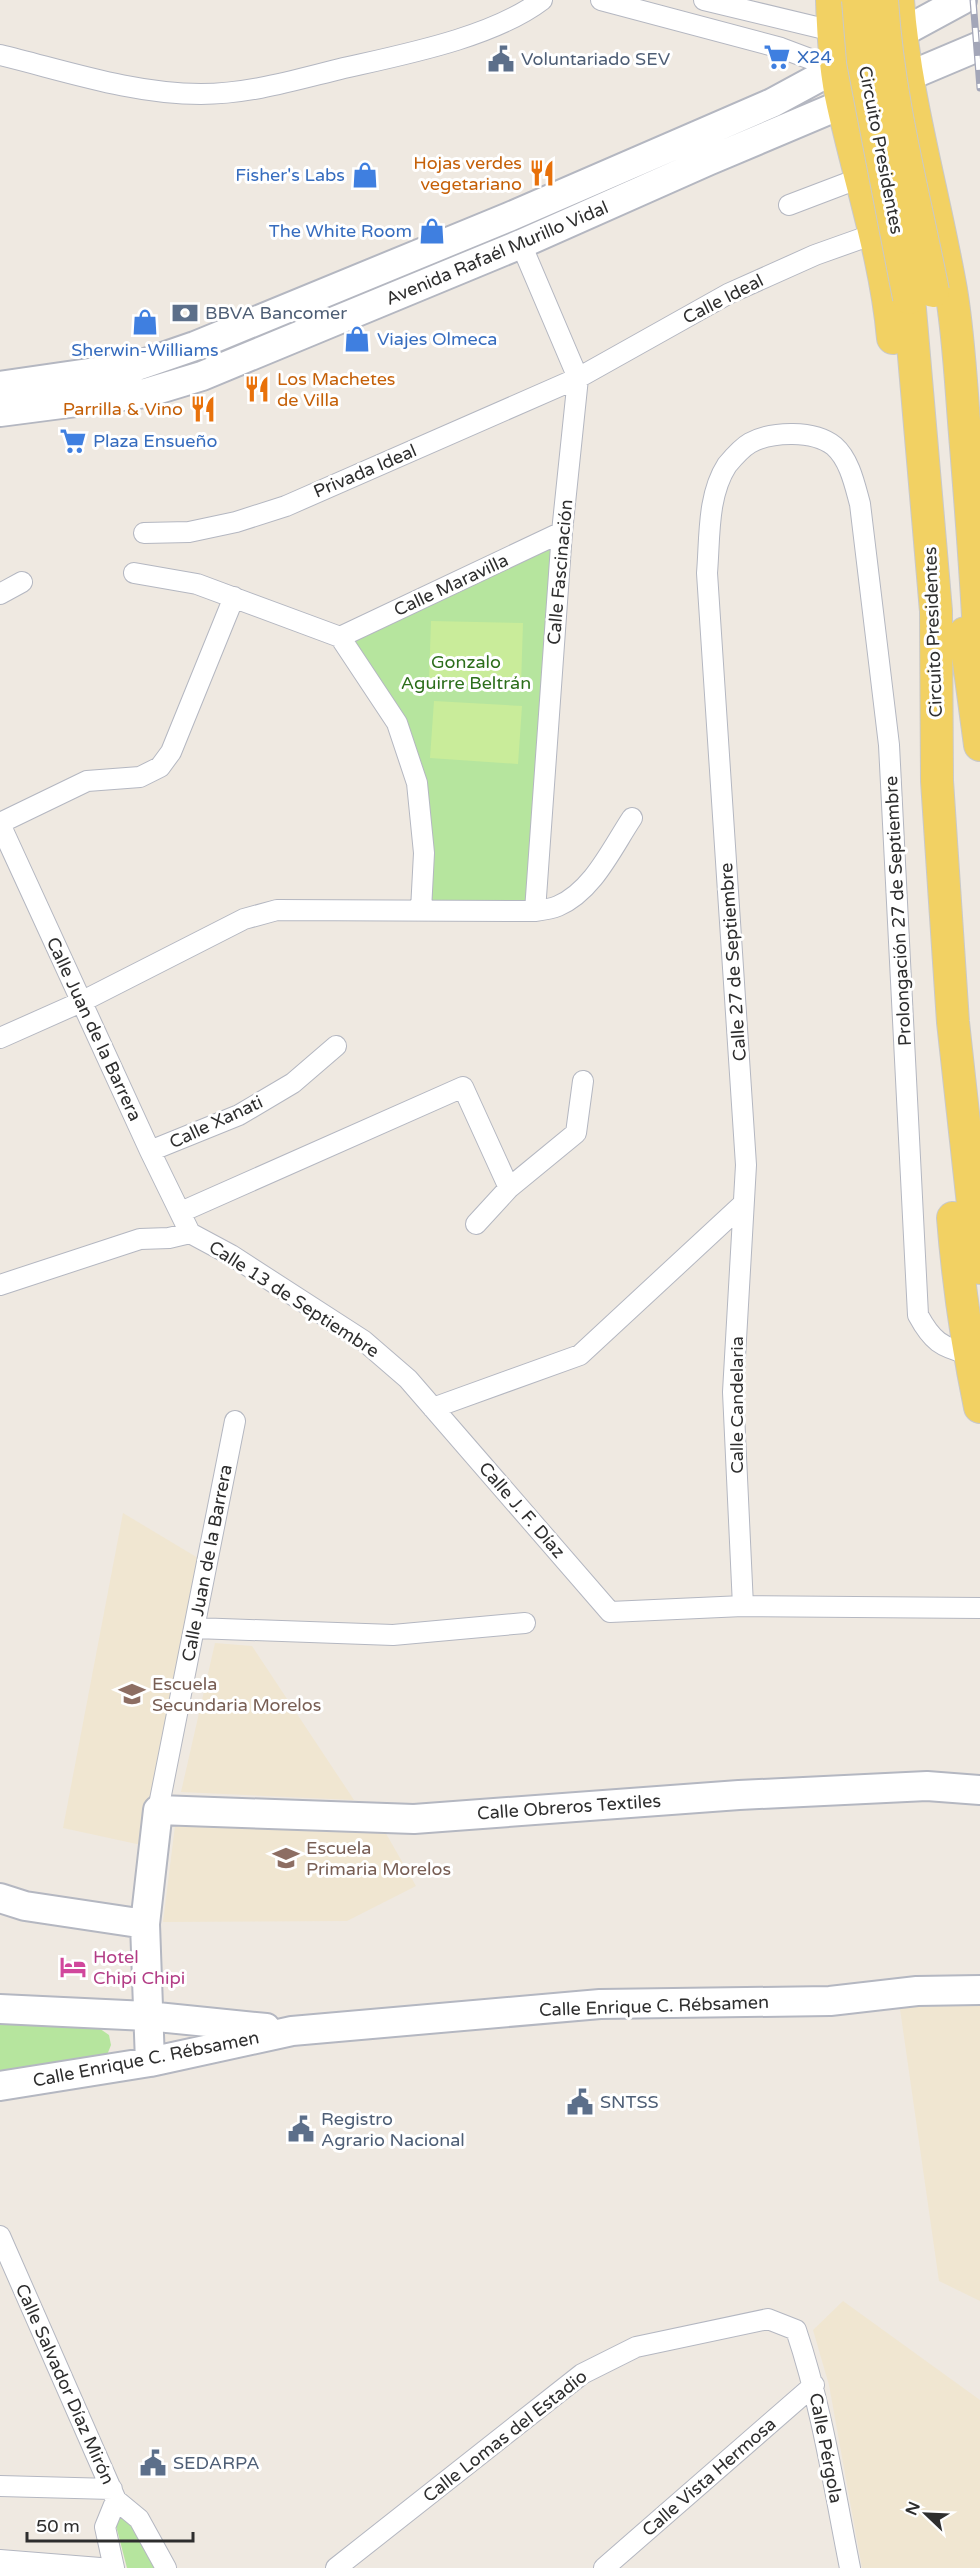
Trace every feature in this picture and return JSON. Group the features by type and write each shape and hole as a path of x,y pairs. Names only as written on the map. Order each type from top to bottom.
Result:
{"main road":[{"path":"832,0 833,31 842,104 891,314 914,619 937,781"},
{"name":"Circuito Presidentes","path":"858,0 863,62 921,294 936,611 937,781 953,1022 980,1269"},
{"name":"Circuito Presidentes","path":"882,0 886,53 921,294 980,745"},
{"path":"898,0 900,33 921,152 951,289 957,333 980,656"},
{"name":"Avenida Rafaél Murillo Vidal","path":"0,386 136,366 195,346 509,217 772,103 962,0"},
{"name":"Avenida Rafaél Murillo Vidal","path":"0,412 146,393 202,376 521,244 708,161 980,46"},
{"path":"698,135 708,161"},
{"path":"859,171 877,150 900,146 921,152"},
{"path":"953,1022 948,1140 957,1265 969,1354 980,1407"},
{"name":"Calle Obreros Textiles","path":"158,1810 414,1819 740,1795 927,1786 980,1790"},
{"name":"Calle Juan de la Barrera","path":"150,2062 145,1924 158,1810"},
{"path":"0,1898 26,1906 145,1924"},
{"name":"Calle Enrique C. Rébsamen","path":"0,2086 150,2062 292,2031 600,2004 831,2001 917,1991 980,1990"},
{"name":"Calle Enrique C. Rébsamen","path":"0,2009 147,2016 292,2031"}],"street":[{"path":"0,55 144,89 201,94 255,89 424,49 505,22 542,0"},
{"path":"601,0 672,17 781,48 837,69"},
{"path":"704,0 833,31"},
{"path":"789,205 859,171"},
{"name":"Calle Ideal","path":"579,378 728,294 815,255 874,234"},
{"name":"Calle Fascinación","path":"521,244 579,378 562,532 536,911"},
{"name":"Privada Ideal","path":"144,533 189,532 236,522 285,506 579,378"},
{"name":"Calle 27 de Septiembre","path":"743,1204 746,1165 707,573 713,497 728,465 750,443 782,434 806,434 834,446"},
{"name":"Prolongación 27 de Septiembre","path":"834,446 850,470 860,504 889,745 918,1315 928,1333 945,1348 969,1354"},
{"name":"Calle Maravilla","path":"340,637 562,532"},
{"path":"134,573 197,584 340,637 397,723 417,783 424,853 421,910"},
{"path":"0,594 22,582"},
{"path":"0,823 87,781 140,777 160,767 171,752 234,597"},
{"path":"0,1038 81,1002 244,919 277,910 536,911 558,906 579,893 593,878 632,818"},
{"name":"Calle Juan de la Barrera","path":"0,823 150,1151 190,1233"},
{"name":"Calle Xanati","path":"150,1151 239,1115 293,1083 336,1046"},
{"path":"476,1224 509,1188 576,1133 583,1082"},
{"path":"181,1212 463,1087 509,1188"},
{"path":"433,1408 580,1355 743,1204"},
{"name":"Calle Candelaria","path":"743,1204 733,1392 743,1606"},
{"name":"Calle 13 de Septiembre","path":"0,1285 140,1239 169,1238 190,1233 231,1255 364,1341 408,1379 433,1408"},
{"name":"Calle J. F. Díaz","path":"433,1408 610,1612 743,1606"},
{"name":"Calle Juan de la Barrera","path":"158,1810 235,1420"},
{"path":"743,1606 980,1608"},
{"path":"195,1628 393,1635 525,1623"},
{"name":"Calle Salvador Díaz Mirón","path":"0,2235 114,2494 139,2519 166,2568"},
{"name":"Calle Lomas del Estadio","path":"336,2568 582,2374 636,2347 768,2319 796,2330"},
{"name":"Calle Pérgola","path":"796,2330 814,2385 850,2568"},
{"name":"Calle Vista Hermosa","path":"604,2568 814,2385"},
{"path":"0,2486 114,2494"},
{"name":"Calle Salvador Díaz Mirón","path":"114,2494 105,2527 114,2568"},
{"path":"0,2560 100,2568"}],"shaded area":[{"name":"Escuela Secundaria Morelos","path":"123,1513 203,1561 146,1846 63,1828"},
{"path":"215,1643 252,1646 354,1800 181,1792"},
{"name":"Escuela Primaria Morelos","path":"175,1826 384,1830 416,1886 347,1921 163,1922"},
{"path":"980,1994 980,2301 939,2281 898,1995"},
{"path":"843,2301 980,2400 980,2568 862,2568 829,2385 813,2330"}],"green space":[{"name":"Gonzalo Aguirre Beltrán","path":"562,532 535,911 421,910 417,783 397,723 340,637"},
{"path":"431,621 523,623 521,685 429,683"},
{"path":"434,701 522,706 518,764 430,758"},
{"path":"0,2022 96,2026 109,2035 111,2045 107,2055 0,2072"},
{"path":"122,2510 155,2568 127,2568 114,2518"}],"railway":[{"path":"973,0 980,88"}],"place":[{"name":"X24","path":"777,57"},
{"name":"Voluntariado SEV","path":"501,59"},
{"name":"Hojas verdes vegetariano","path":"542,173"},
{"name":"Fisher's Labs","path":"365,175"},
{"name":"The White Room","path":"432,231"},
{"name":"BBVA Bancomer","path":"185,313"},
{"name":"Sherwin-Williams","path":"145,322"},
{"name":"Viajes Olmeca","path":"357,339"},
{"name":"Los Machetes de Villa","path":"257,389"},
{"name":"Parrilla & Vino","path":"203,409"},
{"name":"Plaza Ensueño","path":"73,441"},
{"name":"Escuela Secundaria Morelos","path":"132,1694"},
{"name":"Escuela Primaria Morelos","path":"286,1858"},
{"name":"Hotel Chipi Chipi","path":"73,1967"},
{"name":"SNTSS","path":"580,2102"},
{"name":"Registro Agrario Nacional","path":"301,2129"},
{"name":"SEDARPA","path":"153,2463"}]}
